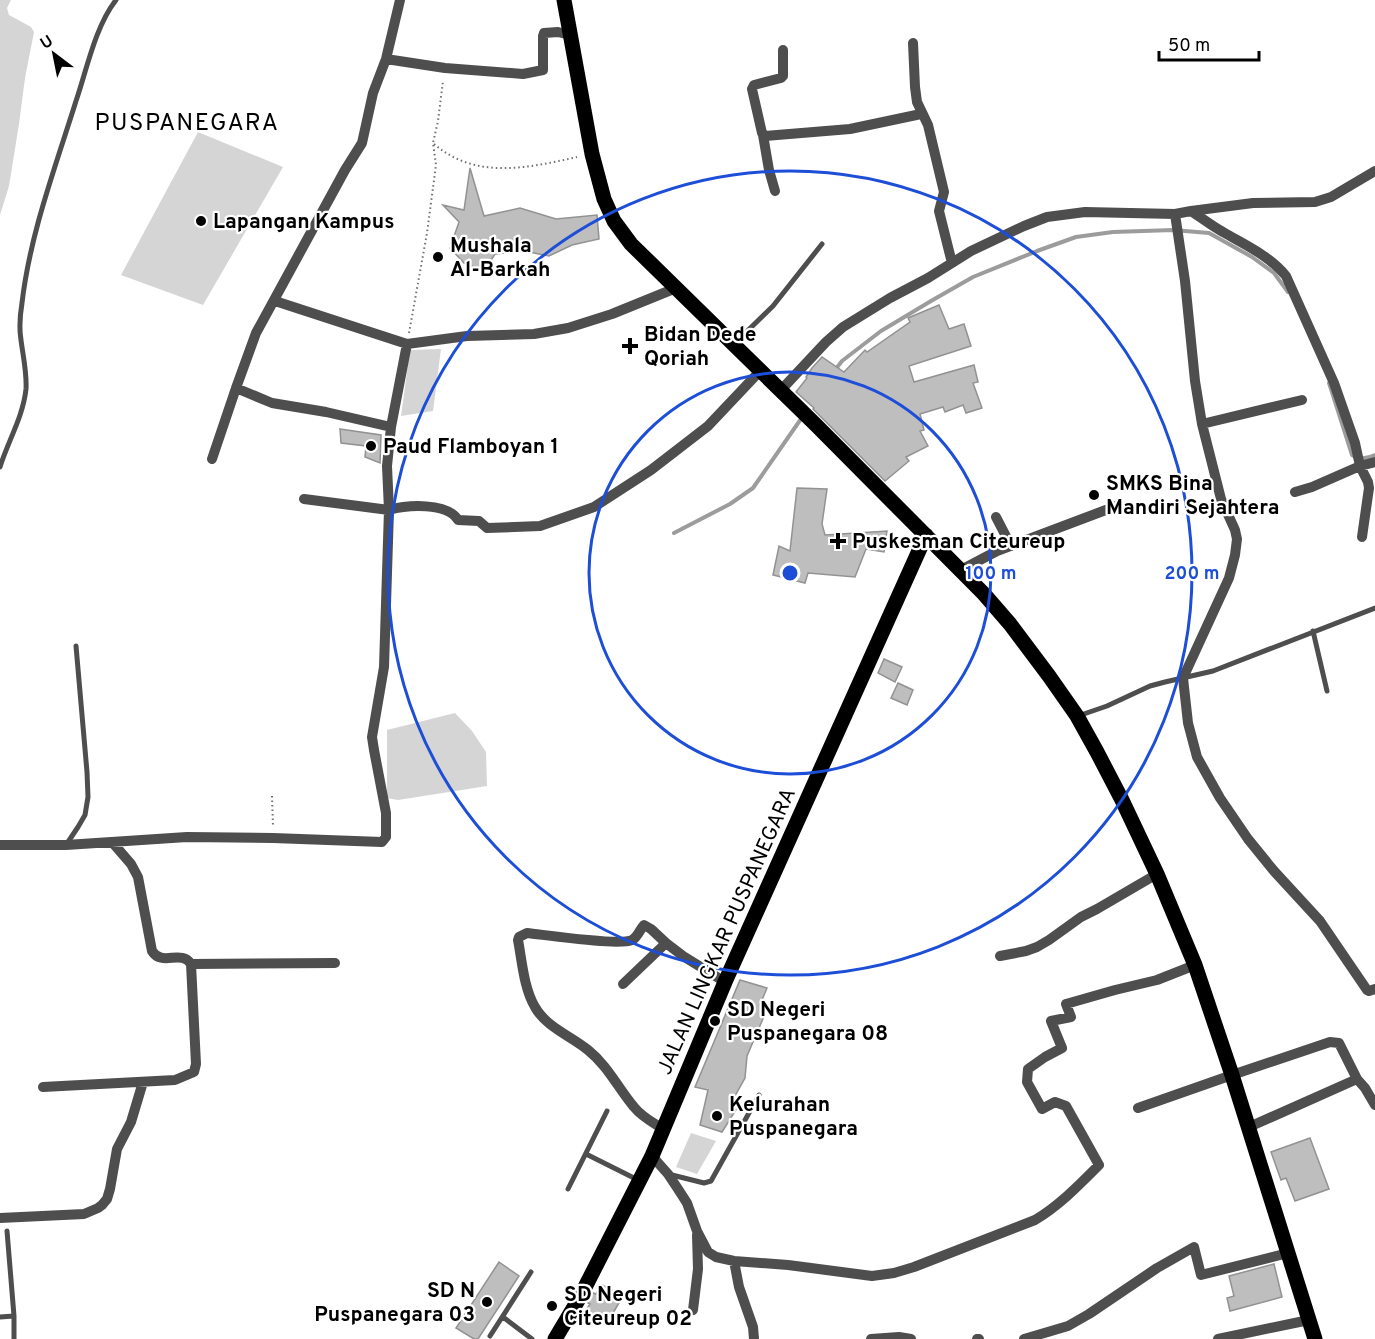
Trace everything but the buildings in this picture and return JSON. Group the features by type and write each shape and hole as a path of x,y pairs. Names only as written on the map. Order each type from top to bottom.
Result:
{"main road":[{"path":"564,0 592,154 604,199 614,221 631,244 961,570 1010,624 1077,716 1107,771 1157,874 1195,965 1249,1127 1315,1339"},
{"name":"JALAN LINGKAR PUSPANEGARA","path":"555,1339 580,1297 652,1156 725,982 926,535"}],"street":[{"path":"212,459 256,333 362,143 400,0"},
{"path":"386,59 445,68 523,74 540,72 544,68 543,34 558,32 570,35"},
{"path":"914,43 916,102 921,114 926,118 944,192 939,211 952,263"},
{"path":"775,191 752,89 754,84 783,76 783,51"},
{"path":"763,135 850,129 921,114"},
{"path":"785,394 826,342 843,327 971,251 1047,217 1085,212 1176,223 1191,211 1253,203 1315,202 1331,196 1375,171"},
{"path":"1191,211 1220,231 1269,259 1286,276 1334,382 1355,443 1360,466 1368,482 1362,537"},
{"path":"1176,223 1202,424 1221,498 1236,539 1229,578 1183,678 1188,723 1197,757 1220,798 1248,839 1320,921 1367,990 1375,989"},
{"path":"275,301 406,344 467,336 534,334 568,328 612,314 676,288"},
{"path":"0,845 66,844 187,837 382,842 385,840 386,813 372,737 384,667 389,510 387,466 391,427 406,344"},
{"path":"304,499 389,510 402,507 440,508 454,514 458,520 479,520 487,528 540,526 594,507 651,470 708,426 761,370"},
{"path":"236,388 272,403 326,412 391,427"},
{"path":"1202,424 1302,400"},
{"path":"1294,492 1375,462"},
{"path":"961,570 997,551 1119,505"},
{"path":"996,516 1011,546"},
{"path":"43,1087 175,1080 194,1072 196,1064 190,964 184,958 154,956 138,876 112,842"},
{"path":"1000,956 1036,947 1081,916 1157,874"},
{"path":"663,1129 633,1107 602,1063 588,1050 547,1021 535,1008 528,992 519,936 527,933 630,941 636,938 645,925 666,944 725,982"},
{"path":"623,984 666,944"},
{"path":"190,964 335,963"},
{"path":"652,1156 668,1174 687,1203 697,1232 708,1252 716,1257 872,1276 914,1267 1021,1226 1049,1211 1065,1199 1099,1165 1066,1106 1055,1102 1042,1109 1027,1082 1028,1070 1062,1048 1051,1022 1071,1017 1066,1004 1157,980 1195,965"},
{"path":"1138,1108 1330,1042 1339,1043 1357,1079 1375,1105"},
{"path":"1249,1127 1357,1079"},
{"path":"0,1218 84,1214 102,1205 110,1189 117,1149 131,1122 143,1082"},
{"path":"693,1310 698,1269 697,1232"},
{"path":"1024,1339 1068,1326 1157,1268 1194,1247 1201,1275 1288,1253"},
{"path":"734,1261 739,1287 753,1327 753,1339"},
{"path":"1218,1339 1309,1320"},
{"path":"871,1339 899,1337 911,1339"}],"lane":[{"path":"0,467 17,423 24,397 26,373 20,336 21,306 26,268 35,231 94,44 109,9 116,0"},
{"path":"733,345 773,306 822,244"},
{"path":"1077,716 1107,706 1150,686 1213,671 1375,608"},
{"path":"1313,631 1327,691"},
{"path":"66,844 85,815 88,797 76,646"},
{"path":"668,1174 704,1184 711,1180 759,1095"},
{"path":"568,1189 607,1111"},
{"path":"586,1154 640,1180"},
{"path":"7,1232 14,1339"},
{"path":"490,1336 531,1272"},
{"path":"0,1317 14,1316"},
{"path":"503,1317 532,1339"}],"path":[{"path":"406,344 427,233 436,165 433,143 445,68"},
{"path":"433,143 459,161 500,169 556,162 592,154"},
{"path":"272,796 273,838"}],"shaded area":[{"path":"0,0 11,0 7,8 9,15 31,27 34,32 9,186 0,215"},
{"name":"Lapangan Kampus","path":"198,132 283,167 203,305 121,275"},
{"path":"441,349 433,411 401,416 410,350"},
{"path":"455,713 472,731 486,752 487,786 398,800 387,798 387,730"},
{"path":"691,1133 716,1141 697,1174 676,1167"}],"waterway":[{"path":"835,370 842,361 881,331 973,277 1076,237 1113,232 1173,230 1209,233 1252,257 1274,273 1288,292"},
{"path":"1329,383 1352,455 1358,458 1375,455"},
{"path":"674,533 730,504 753,488 803,416"}],"place":[{"name":"Lapangan Kampus","path":"201,221"},
{"name":"Mushala Al-Barkah","path":"438,257"},
{"name":"Bidan Dede Qoriah","path":"630,346"},
{"name":"Paud Flamboyan 1","path":"371,446"},
{"name":"SMKS Bina Mandiri Sejahtera","path":"1094,495"},
{"name":"Puskesman Citeureup","path":"838,541"},
{"name":"SD Negeri Puspanegara 08","path":"715,1021"},
{"name":"Kelurahan Puspanegara","path":"717,1116"},
{"name":"SD N Puspanegara 03","path":"487,1302"},
{"name":"SD Negeri Citeureup 02","path":"552,1306"}],"district":[{"name":"PUSPANEGARA","path":"187,122"}]}
